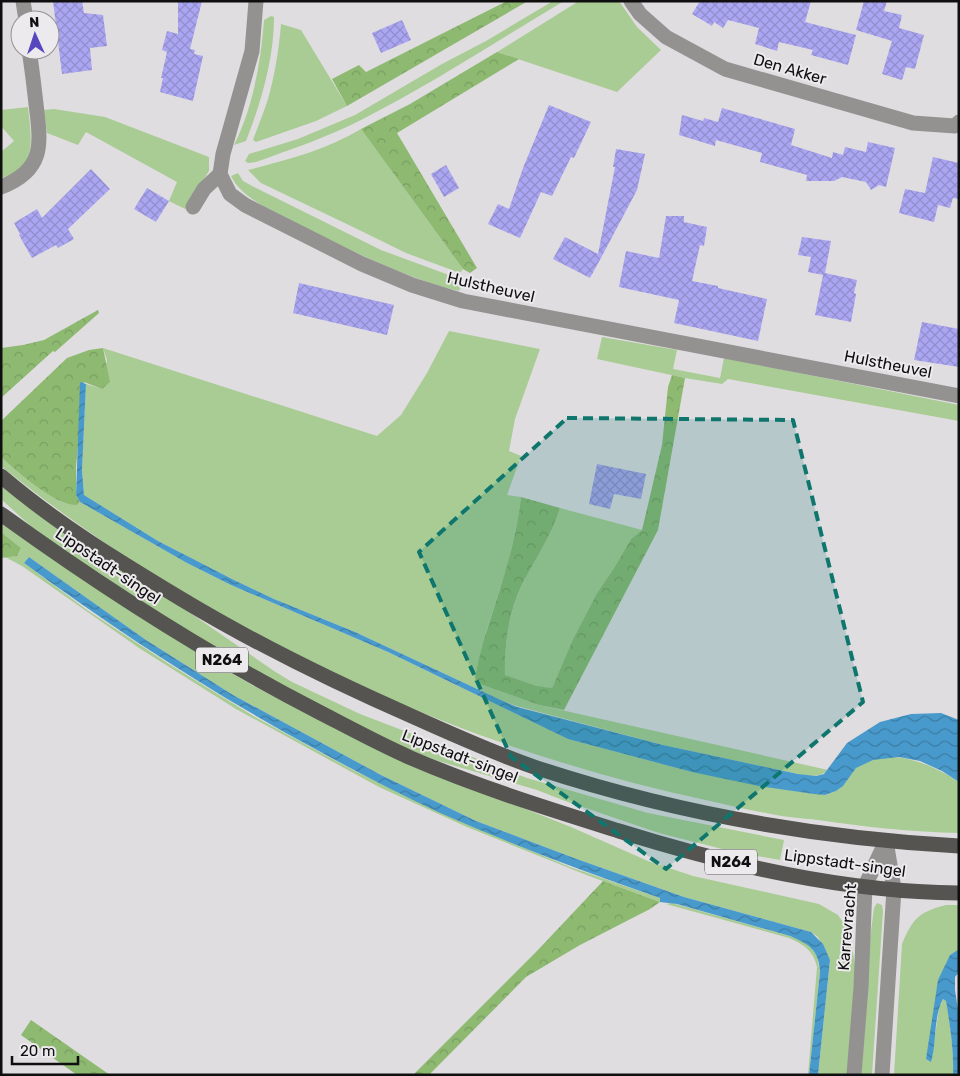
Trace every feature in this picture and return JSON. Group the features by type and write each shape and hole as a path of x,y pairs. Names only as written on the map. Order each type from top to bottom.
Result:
{"main road":[{"name":"Lippstadt-singel","path":"1,476 73,531 123,564 229,628 347,688 488,750 596,786 687,809 787,828 886,841 959,846"},
{"name":"Lippstadt-singel","path":"1,514 114,593 178,634 285,695 410,758 460,778 680,850 752,867 865,886 959,893"}],"street":[{"path":"194,207 204,189 220,174 223,154 252,51 256,1"},
{"name":"Den Akker","path":"631,1 640,14 666,37 726,68 913,123 955,126 959,122"},
{"path":"1,187 15,182 28,170 37,155 40,138 30,60"},
{"name":"Hulstheuvel","path":"220,174 230,194 244,205 362,264 412,285 463,301 959,396"},
{"path":"882,1075 894,889 886,841"},
{"name":"Karrevracht","path":"854,1075 861,987 865,886 886,841"}],"highlighted area":[{"path":"567,418 793,420 863,702 666,869 511,757 419,552"}],"green space":[{"path":"507,1 528,1 347,106 332,79 359,65 366,72"},
{"path":"553,1 564,1 389,106 323,137 256,162 248,163 245,161 249,154 298,139 355,115"},
{"path":"579,1 619,1 637,27 661,50 617,92 497,52"},
{"path":"271,16 274,17 272,49 257,112 246,141 234,145 241,130 255,84 264,20"},
{"path":"281,24 301,30 347,106 316,121 256,142 253,140 273,80"},
{"path":"497,52 519,59 397,133 477,268 470,273 463,269 361,129 410,104"},
{"path":"28,107 31,140 27,159 22,167 13,174 1,178 1,152 14,141 1,126 1,110"},
{"path":"54,109 105,117 209,157 209,171 185,209 169,201 177,182 86,132 78,145 47,133 44,110"},
{"path":"361,129 463,269 460,273 406,253 261,183 248,170 320,149"},
{"path":"238,173 243,181 252,186 381,250 457,278 461,284 459,291 409,276 334,242 263,206 249,197 237,185 231,176"},
{"path":"98,310 99,313 1,398 1,348 44,340"},
{"path":"449,331 540,349 515,419 509,451 521,456 507,495 521,497 516,531 483,642 474,682 539,705 828,770 825,773 810,776 798,774 663,745 503,701 355,632 274,599 234,580 158,541 84,495 82,470 86,384 102,389 107,360 103,348 377,436 401,415 427,373"},
{"path":"602,337 677,350 673,369 720,378 724,358 959,405 959,421 728,379 722,384 685,378 597,359"},
{"path":"103,348 110,382 102,389 84,382 76,467 76,495 80,502 77,505 69,504 37,487 1,457 1,421 67,358 89,350"},
{"path":"672,375 685,378 658,530 564,710 539,705 474,682 483,642 512,547 521,497 560,508 549,535 516,599 507,637 505,675 536,686 552,688 573,639 597,593 631,539 642,530 662,445 668,387"},
{"path":"1,457 37,487 59,500 77,505 80,502 187,563 231,585 388,652 568,739 692,772 825,795 838,789 857,767 869,761 882,757 909,759 922,763 959,782 959,833 871,827 745,809 614,778 519,749 426,714 336,675 248,630 162,580 80,526 1,466"},
{"path":"1,482 292,682 360,714 527,778 648,813 784,840 780,860 734,852 659,833 537,790 435,760 401,746 288,690 154,612 35,530 1,499"},
{"path":"560,508 642,530 631,539 597,593 573,639 552,688 536,687 505,675 507,638 512,612 520,588 549,535"},
{"path":"1,520 82,579 196,652 252,685 324,723 400,759 571,827 648,861 693,876 819,904 838,915 844,924 855,965 849,1075 818,1075 830,960 818,937 811,932 684,897 476,821 381,775 233,695 146,640 29,557 24,563 87,610 169,664 255,717 353,770 437,811 570,867 660,898 660,902 467,827 379,787 236,709 139,648 22,566 5,557 17,556 21,548 1,532"},
{"path":"1,532 21,548 17,556 1,558"},
{"path":"603,881 660,902 580,945 526,977 429,1075 413,1075 536,952"},
{"path":"672,903 790,936 811,947 817,956 820,972 809,1075 817,967 811,952 789,938 666,904"},
{"path":"877,903 882,905 883,911 872,1075 861,1075 869,946 874,908"},
{"path":"946,905 959,905 959,949 950,955 926,1059 931,1062 939,1009 943,999 946,1000 950,1028 953,1075 894,1075 902,944 918,917 929,910"},
{"path":"31,1020 110,1075 77,1075 21,1035"}],"water":[{"path":"81,382 86,384 82,470 84,495 158,541 274,599 355,632 517,707 663,745 798,774 816,776 824,774 847,743 880,722 911,714 941,713 959,720 959,782 942,771 920,761 899,757 873,760 856,768 843,786 836,791 825,795 814,794 759,786 692,772 568,739 388,652 231,585 187,563 80,502 76,495"},
{"path":"29,557 146,640 233,695 381,775 476,821 684,897 811,932 823,944 830,960 818,1075 809,1075 820,972 818,958 808,945 790,936 677,904 660,902 660,898 576,868 493,835 392,790 279,729 168,662 95,614 24,563"},
{"path":"959,949 959,972 955,977 955,990 959,1017 959,1075 953,1075 950,1029 946,1001 943,999 936,1022 931,1062 926,1059 938,980 950,955"}],"building":[{"path":"53,1 82,1 84,13 103,15 107,46 90,48 92,70 62,74 60,10 54,10"},
{"path":"178,1 202,1 190,49 195,50 194,54 203,56 193,101 160,92 167,52 162,50 167,31 178,34"},
{"path":"700,1 811,1 805,22 856,35 848,65 811,55 813,50 779,42 777,51 755,44 759,28 728,20 723,28 714,22 712,26 692,14"},
{"path":"864,1 887,1 884,11 902,15 899,28 924,35 915,69 906,67 902,80 882,74 892,41 856,30"},
{"path":"402,20 411,40 381,53 372,33"},
{"path":"549,105 591,122 574,158 571,157 552,196 541,192 520,238 488,224 498,204 509,209 523,168"},
{"path":"722,108 795,129 791,145 832,158 833,152 843,155 845,147 866,152 868,142 895,148 886,187 879,185 871,190 866,182 842,177 834,181 806,181 807,175 760,162 762,153 716,140 715,146 679,135 682,115 703,121 704,118 718,122"},
{"path":"616,149 645,154 637,190 602,256 598,254 615,167 613,167"},
{"path":"933,157 959,163 959,199 953,198 950,208 938,205 934,222 899,213 905,189 925,193"},
{"path":"446,165 459,188 444,197 431,174"},
{"path":"91,169 110,189 68,229 74,239 58,248 56,245 32,258 14,223 37,209 42,218"},
{"path":"147,188 169,201 156,222 134,209"},
{"path":"666,216 684,216 684,222 707,227 704,246 700,245 692,281 767,299 758,341 674,323 679,300 619,287 626,251 659,258"},
{"path":"565,237 602,256 590,278 553,259"},
{"path":"802,237 831,241 825,273 857,280 851,322 815,315 823,275 808,272 811,257 798,255"},
{"path":"299,283 394,305 387,335 293,313"},
{"path":"922,322 959,329 959,367 914,360"},
{"path":"597,464 646,474 641,499 614,494 610,509 589,504"}]}
